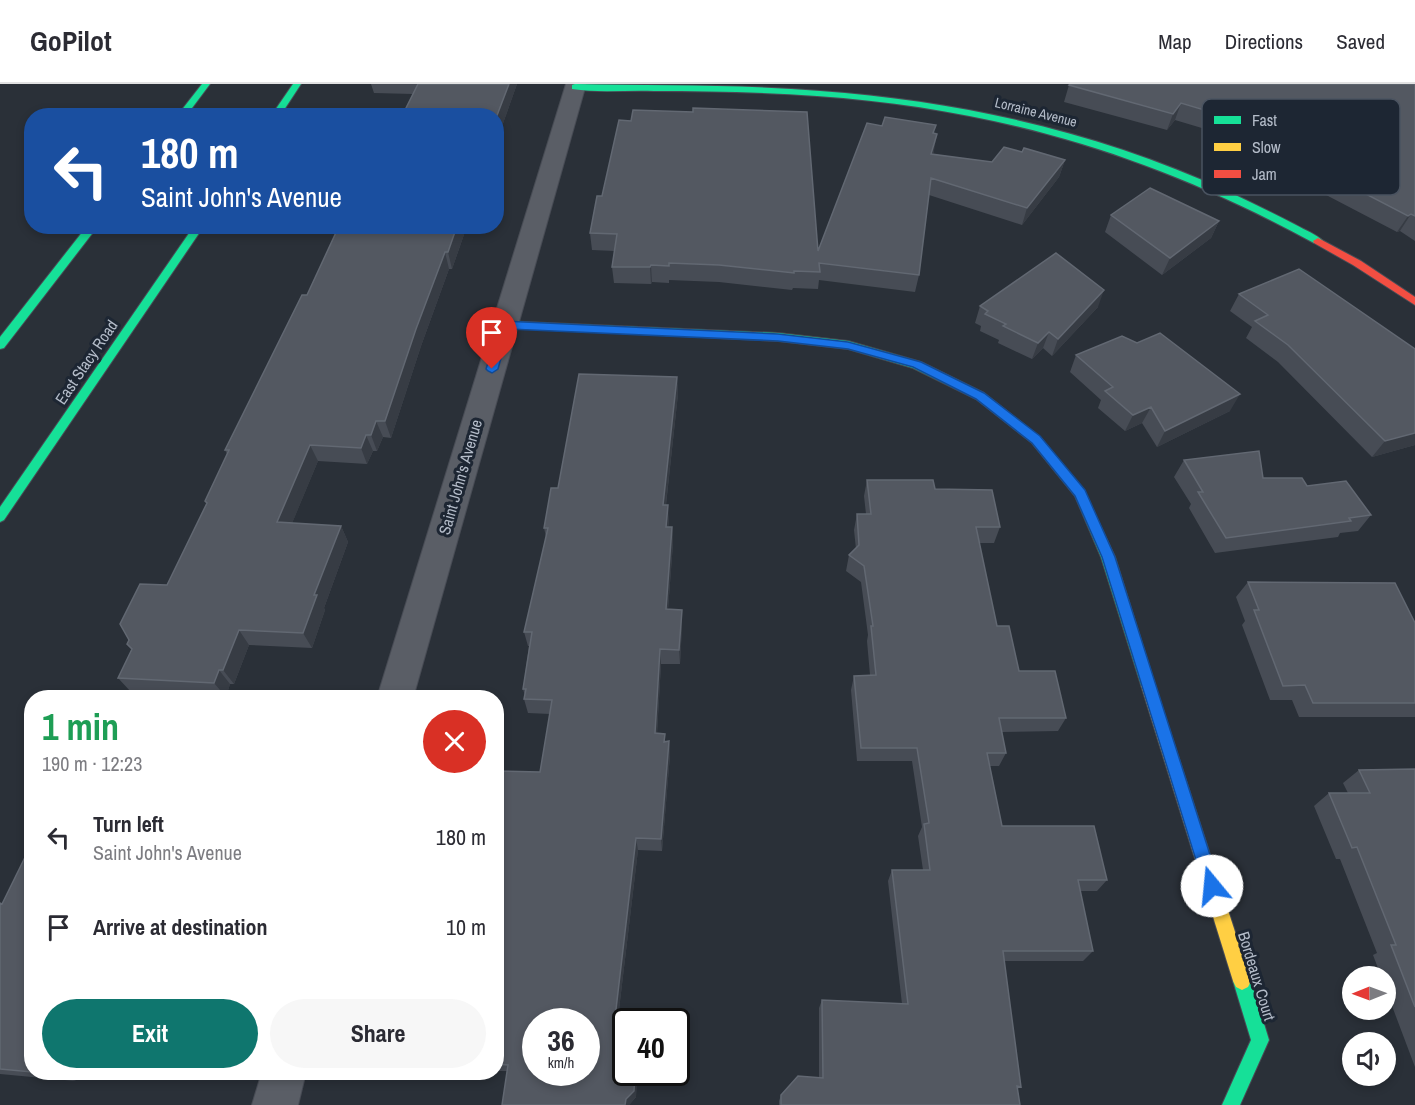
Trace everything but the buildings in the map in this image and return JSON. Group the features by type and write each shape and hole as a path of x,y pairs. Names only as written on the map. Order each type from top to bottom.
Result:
{"street":[{"path":"187,108 206,84"},
{"path":"280,108 297,84"},
{"name":"Lorraine Avenue","path":"576,86 828,94 890,100 952,110 1035,128 1108,149 1202,185"},
{"name":"Saint John's Avenue","path":"397,690 576,86"},
{"name":"Lorraine Avenue","path":"1225,195 1330,247 1415,302"},
{"path":"0,345 87,234"},
{"name":"East Stacy Road","path":"0,517 194,234"},
{"name":"Bordeaux Court","path":"505,325 778,338 848,345 917,365 980,396 1036,440 1080,494 1108,557 1260,1040 1231,1105"},
{"path":"275,1105 282,1080"}],"traffic: fast":[{"path":"187,108 206,84"},
{"path":"280,108 297,84"},
{"path":"575,87 817,93 913,103 973,113 1093,143 1202,183"},
{"path":"1228,195 1318,241"},
{"path":"0,345 87,234"},
{"path":"0,517 194,234"},
{"path":"505,325 778,337 848,345 917,365 980,396 1036,440 1080,494 1108,557 1148,685"},
{"path":"1231,1105 1260,1040 1242,981"}],"traffic: slow":[{"path":"1148,685 1242,981"}],"traffic: jam":[{"path":"1318,241 1357,263 1415,302"}],"route":[{"path":"492,369 505,325 778,338 848,345 917,365 980,396 1036,440 1080,494 1108,557 1212,886"}]}
